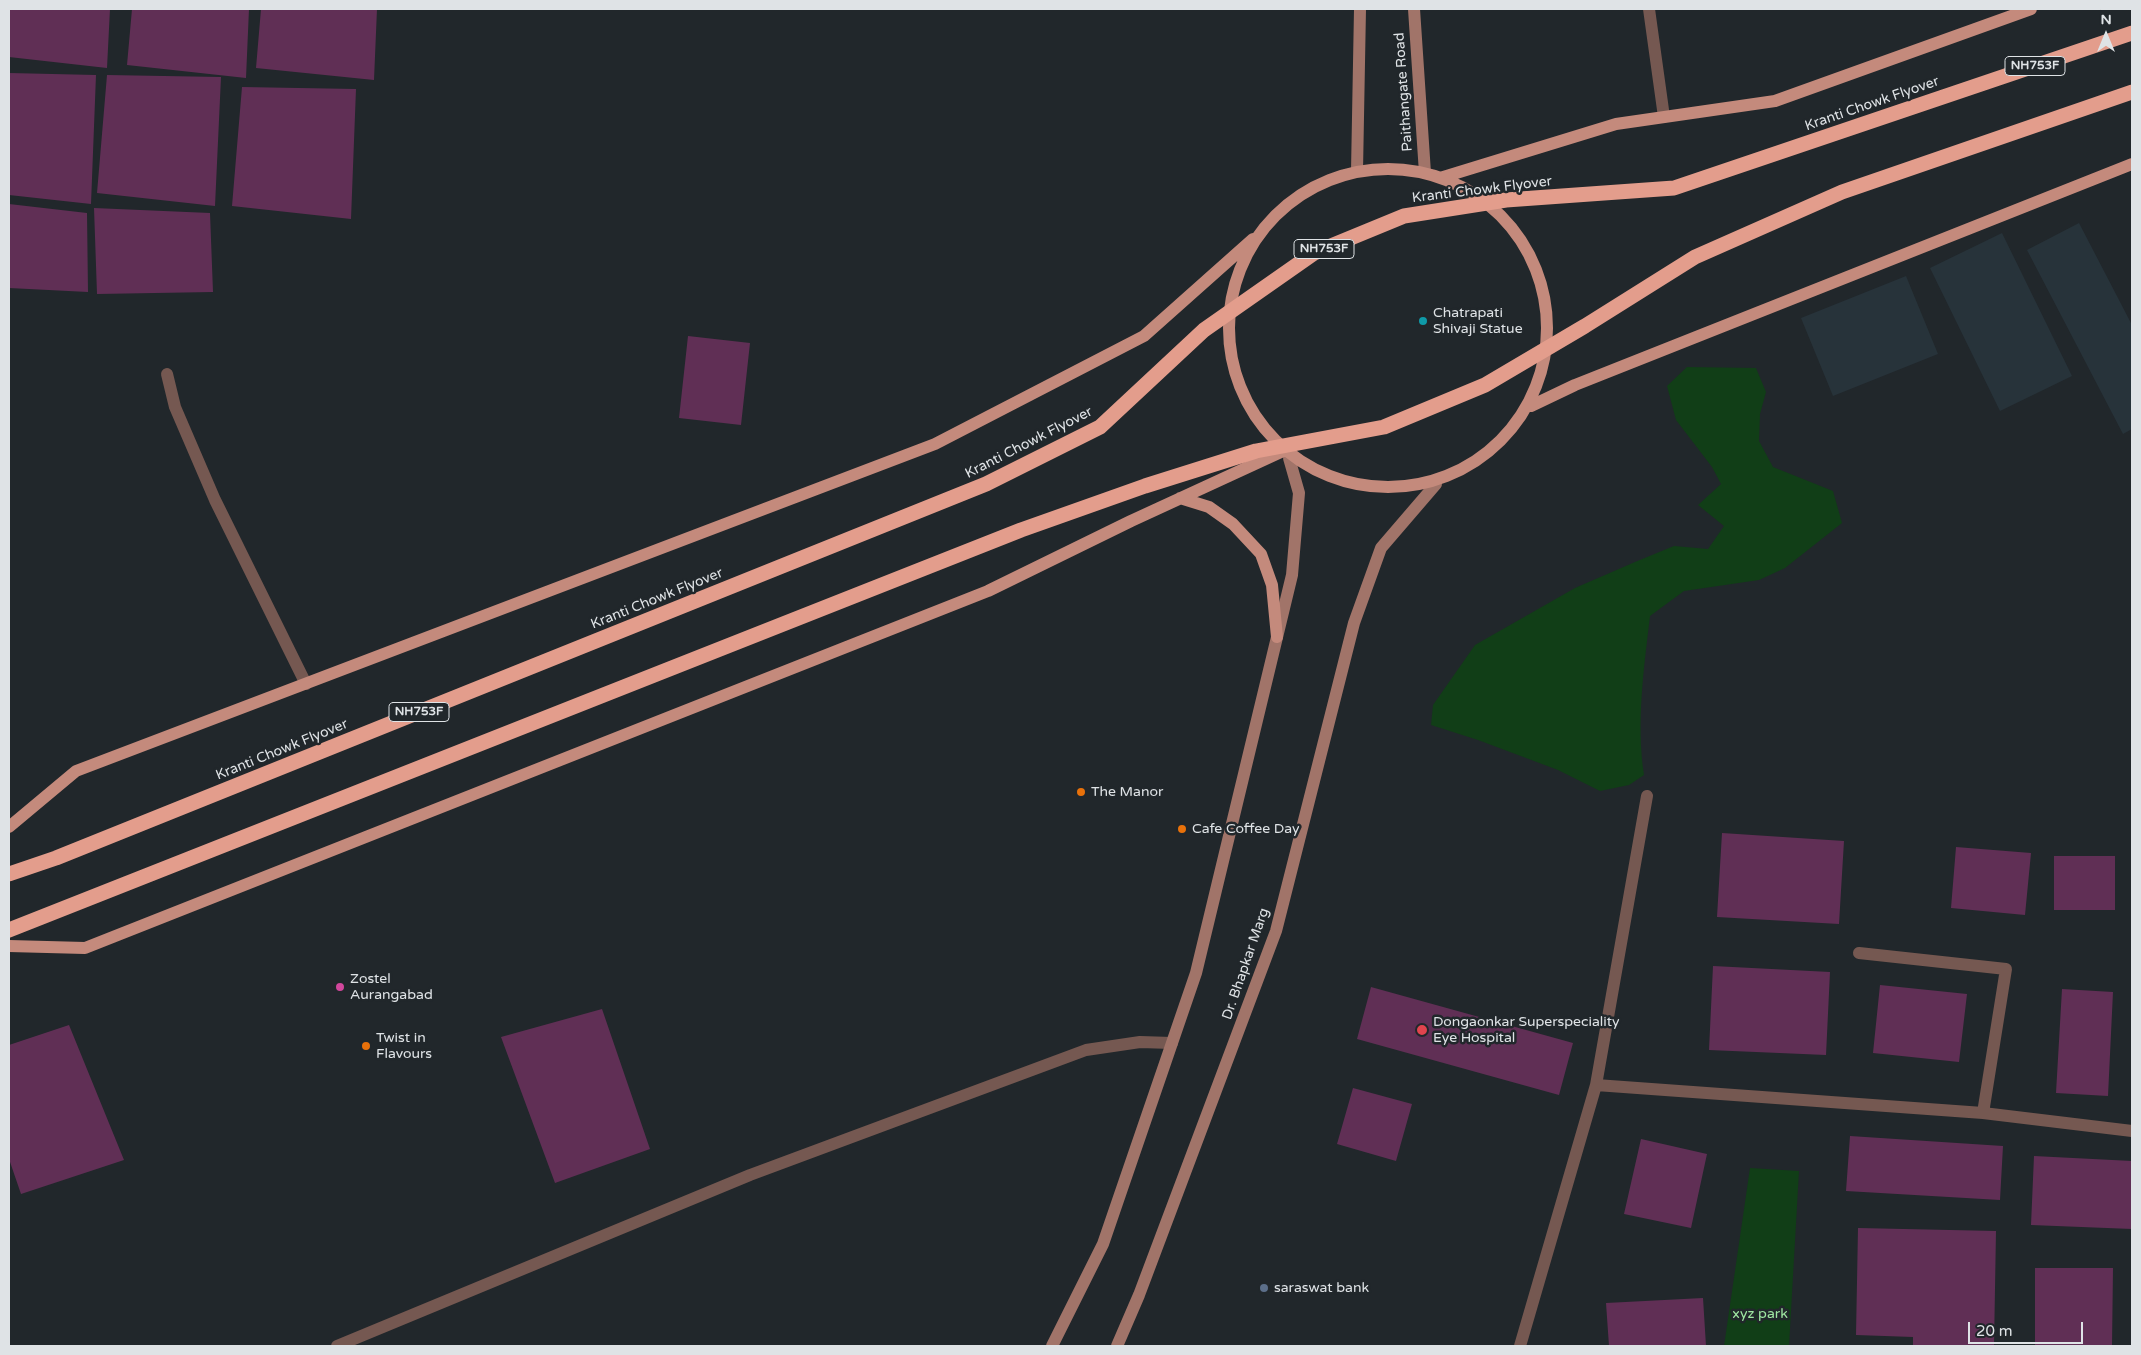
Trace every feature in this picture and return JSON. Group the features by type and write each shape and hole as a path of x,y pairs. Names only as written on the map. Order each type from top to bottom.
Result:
{"highway":[{"name":"Kranti Chowk Flyover","path":"9,874 56,858 986,484 1100,427 1204,330 1314,254 1404,216 1506,200 1674,188 2132,33"},
{"path":"9,930 1021,530 1145,486 1256,451 1384,427 1486,384 1585,326 1695,257 1842,192 2132,92"}],"main road":[{"path":"1357,171 1360,9"},
{"name":"Paithangate Road","path":"1414,9 1425,173"},
{"path":"1440,178 1616,124 1775,101 2031,9"},
{"path":"1531,406 1574,384 2132,164"},
{"path":"9,827 76,772 935,444 1144,336 1253,240 1298,195 1357,171 1425,173 1479,196 1521,238 1546,291 1549,350 1531,406 1492,454 1436,484 1372,482 1286,455 1180,498 988,591 84,948 9,946"},
{"path":"1052,1346 1102,1244 1196,973 1292,576 1299,493 1286,455 1249,413 1228,356 1229,296 1253,240"},
{"name":"Dr. Bhapkar Marg","path":"1116,1346 1142,1285 1276,931 1354,622 1381,548 1436,484"},
{"path":"1180,498 1208,507 1233,524 1262,554 1272,585 1277,636"}],"street":[{"path":"1649,9 1664,117"},
{"path":"167,374 176,408 215,500 306,684"},
{"path":"1520,1346 1596,1084 1647,796"},
{"path":"1859,953 2006,969 1983,1113"},
{"path":"338,1346 750,1175 1086,1050 1140,1042 1172,1042"},
{"path":"1596,1084 1983,1113 2132,1131"}],"shaded area":[{"path":"2079,223 2132,325 2132,429 2123,434 2027,250"},
{"path":"2002,233 2072,376 2000,411 1930,268"},
{"path":"1906,276 1938,354 1833,396 1801,318"}],"green space":[{"path":"1687,367 1756,368 1766,392 1760,414 1759,441 1773,467 1833,491 1842,523 1785,568 1759,580 1684,591 1650,616 1643,675 1641,715 1644,775 1629,785 1600,791 1558,770 1478,740 1431,725 1433,705 1475,645 1575,588 1635,562 1674,546 1708,549 1724,526 1698,505 1721,484 1712,467 1676,420 1667,386"},
{"name":"xyz park","path":"1750,1168 1799,1171 1789,1346 1724,1346"}],"building":[{"path":"9,9 110,9 107,68 9,57"},
{"path":"132,9 249,9 246,78 127,65"},
{"path":"261,9 377,9 374,80 256,68"},
{"path":"9,73 96,75 91,204 9,195"},
{"path":"107,75 221,77 215,206 97,193"},
{"path":"242,87 356,89 351,219 232,206"},
{"path":"9,204 87,213 88,292 9,288"},
{"path":"94,208 210,213 213,292 97,294"},
{"path":"688,336 750,343 741,425 679,418"},
{"path":"1722,833 1844,841 1839,924 1717,917"},
{"path":"1956,847 2031,853 2025,915 1951,908"},
{"path":"2054,856 2115,856 2115,910 2054,910"},
{"path":"1713,966 1830,972 1826,1055 1709,1050"},
{"path":"1880,985 1967,994 1959,1062 1873,1053"},
{"path":"1371,987 1573,1043 1559,1095 1357,1039"},
{"path":"2062,989 2113,992 2108,1096 2056,1093"},
{"path":"602,1009 650,1149 555,1183 501,1037"},
{"path":"69,1025 124,1160 21,1194 9,1159 9,1045"},
{"path":"1353,1088 1412,1104 1396,1161 1337,1144"},
{"path":"1850,1136 2003,1146 2000,1200 1846,1191"},
{"path":"1641,1139 1707,1154 1691,1228 1624,1214"},
{"path":"2034,1156 2132,1161 2132,1229 2031,1225"},
{"path":"1858,1228 1996,1231 1994,1346 1913,1346 1913,1337 1856,1335"},
{"path":"2035,1268 2113,1268 2112,1346 2035,1346"},
{"path":"1703,1298 1706,1346 1609,1346 1606,1303"}],"place":[{"name":"Chatrapati Shivaji Statue","path":"1423,321"},
{"name":"The Manor","path":"1081,792"},
{"name":"Cafe Coffee Day","path":"1182,829"},
{"name":"Zostel Aurangabad","path":"340,987"},
{"name":"Dongaonkar Superspeciality Eye Hospital","path":"1422,1030"},
{"name":"Twist in Flavours","path":"366,1046"},
{"name":"saraswat bank","path":"1264,1288"}]}
